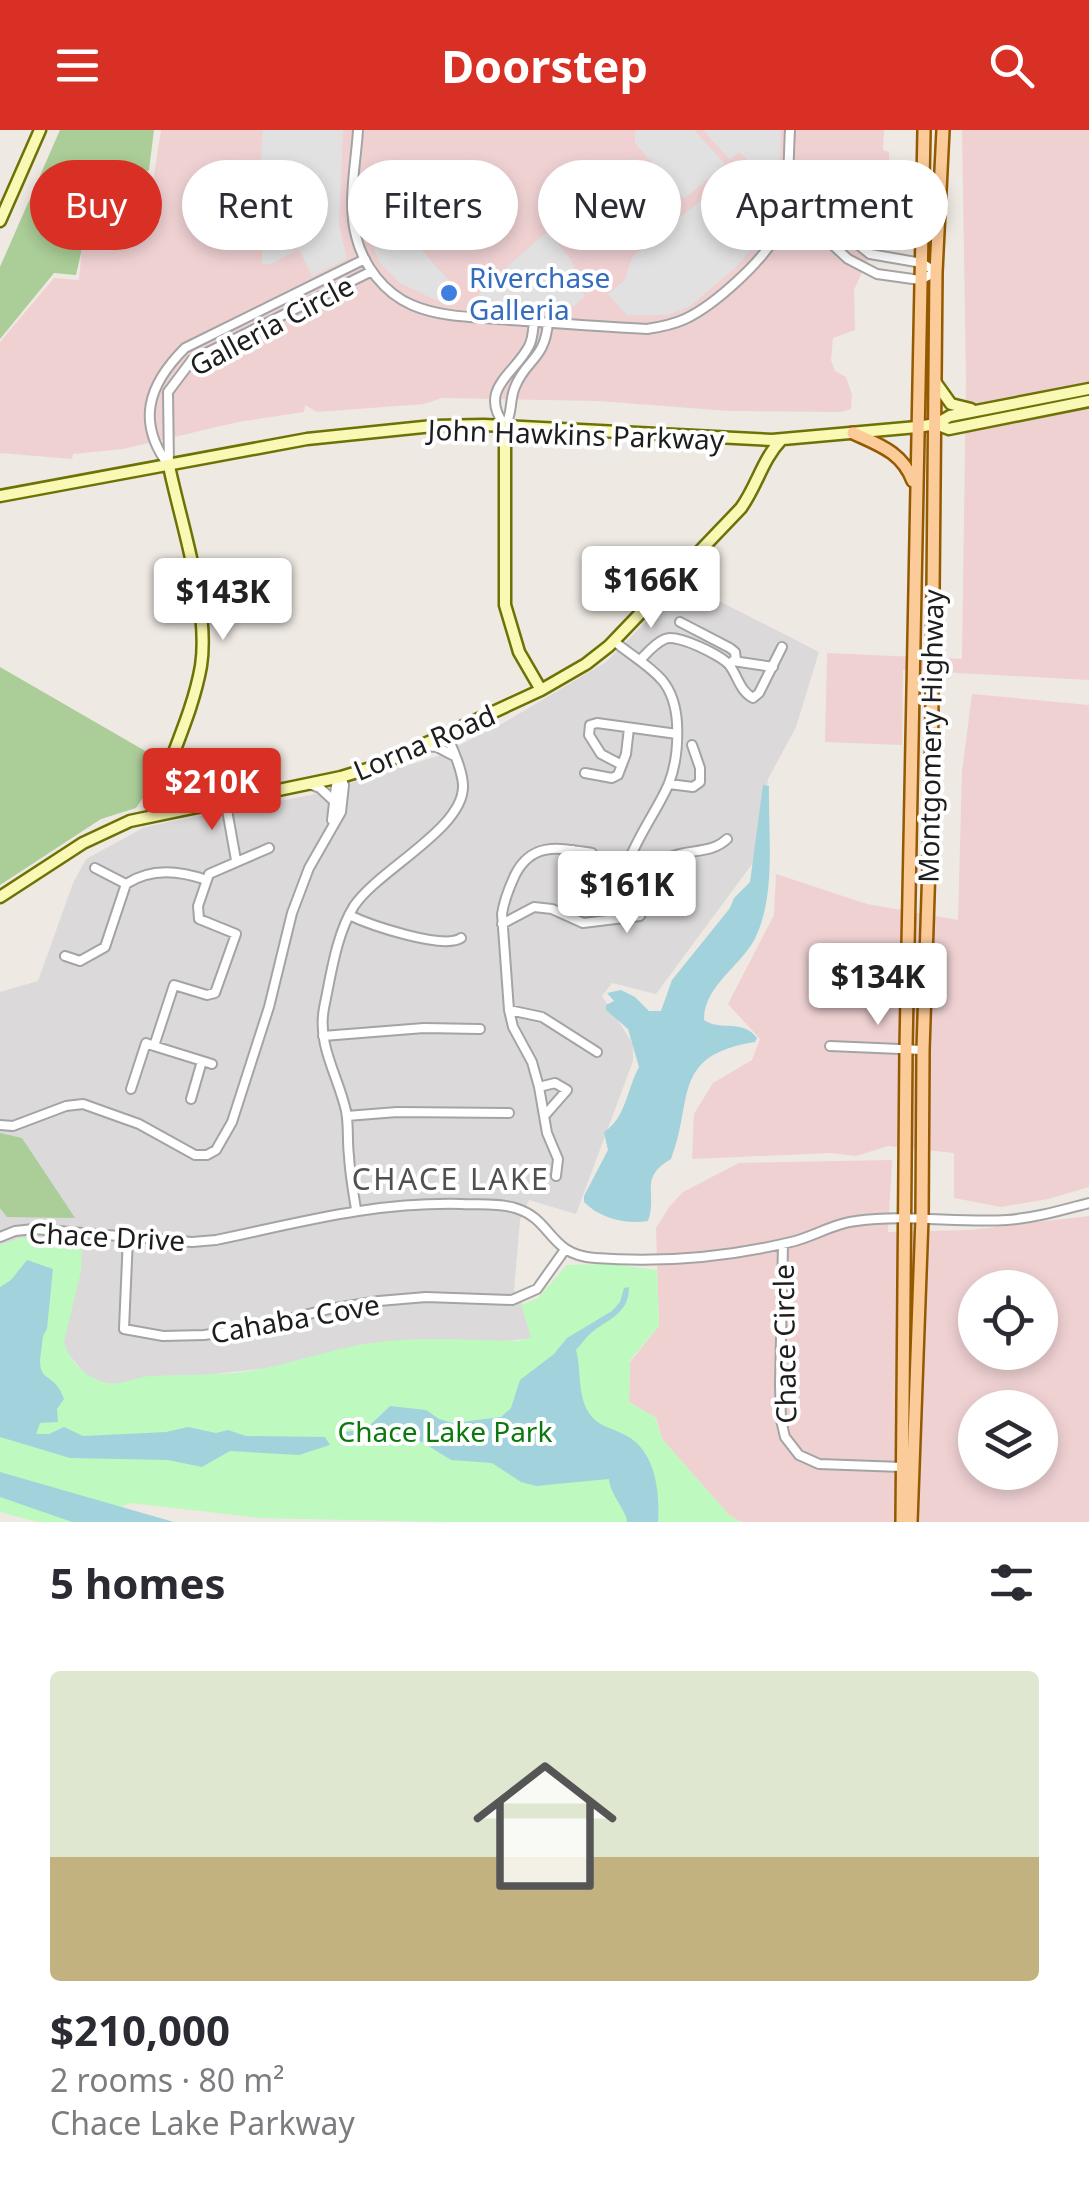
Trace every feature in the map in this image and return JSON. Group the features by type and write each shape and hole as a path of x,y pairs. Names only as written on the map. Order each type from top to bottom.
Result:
{"main road":[{"name":"Montgomery Highway","path":"902,1522 906,1048 924,130"},
{"name":"Montgomery Highway","path":"912,1522 930,803 936,272 943,130"},
{"path":"853,433 904,460 917,489"}],"street":[{"path":"0,221 40,130"},
{"name":"Galleria Circle","path":"358,130 352,220 365,259 400,298 427,310 534,322 647,328 686,319 766,250"},
{"name":"Galleria Circle","path":"788,160 790,130"},
{"path":"838,250 867,270 920,280 936,272"},
{"path":"865,250 922,263 936,272"},
{"name":"Galleria Circle","path":"169,466 154,448 150,409 161,376 185,348 365,259"},
{"name":"Galleria Circle","path":"169,466 168,392 192,360 372,271"},
{"path":"505,426 496,414 497,389 529,346 534,322"},
{"path":"541,690 519,652 505,605 505,426 512,414 514,387 542,351 548,322"},
{"path":"936,383 950,404 977,410"},
{"path":"936,424 950,416 1089,389"},
{"path":"936,424 949,429 1089,402"},
{"name":"John Hawkins Parkway","path":"0,496 307,438 433,426 781,440 936,424"},
{"path":"746,440 766,458"},
{"name":"Lorna Road","path":"0,897 99,834 153,814 340,778 424,746 586,664 614,641 741,508 766,458 781,440"},
{"path":"153,814 196,686 202,650 199,603 169,466"},
{"path":"680,622 730,648 746,694 753,698 759,694 782,647"},
{"path":"689,642 696,630"},
{"path":"640,660 668,637 732,662 772,667"},
{"path":"614,641 663,681 676,714 677,734 668,784 634,845 628,865 621,896 629,918"},
{"path":"622,765 602,754 588,728 597,723 677,734"},
{"path":"586,774 612,778 618,775 629,728"},
{"path":"356,1209 347,1116 328,1063 323,1013 349,915 365,892 453,816 463,786 447,735"},
{"path":"668,784 693,787 700,782 692,745"},
{"path":"424,746 447,750 457,759"},
{"path":"332,824 340,778"},
{"path":"0,1125 12,1126 66,1106 84,1104 139,1124 195,1155 206,1156 216,1150 232,1122 270,1007 292,914 309,868 343,804 344,785 340,778"},
{"path":"309,784 336,803"},
{"path":"225,799 236,860"},
{"path":"502,924 534,907 552,909 583,923 640,916 668,858 708,851 727,839"},
{"path":"556,1176 558,1159 547,1133 539,1086 509,1010 503,904 524,860 551,847 573,850"},
{"path":"154,1046 174,986 207,995 215,993 236,934 200,919 198,906 212,870 269,848"},
{"path":"94,868 126,884"},
{"path":"65,956 80,961 105,947 126,884 133,879 176,870 207,880"},
{"path":"349,915 448,943 460,938"},
{"path":"509,1010 542,1017 597,1052"},
{"path":"324,1036 424,1028 480,1029"},
{"path":"130,1088 146,1043 212,1064"},
{"path":"830,1046 923,1050"},
{"path":"190,1099 202,1061"},
{"path":"539,1086 555,1083 568,1090 546,1114"},
{"path":"347,1116 463,1110 509,1113"},
{"name":"Chace Drive","path":"0,1237 24,1229 175,1242 216,1240 356,1209 433,1203 514,1208 533,1216 564,1251"},
{"path":"564,1251 590,1258 677,1260 783,1244 814,1237 852,1221 1007,1220 1089,1204"},
{"name":"Cahaba Cove","path":"128,1237 121,1332 163,1336 248,1330 328,1309 379,1301 512,1300 538,1290 564,1251"},
{"name":"Chace Circle","path":"783,1244 780,1385 781,1420 786,1436 800,1454 819,1464 902,1467"}],"shaded area":[{"name":"Riverchase Galleria","path":"161,130 884,130 883,150 889,152 889,160 701,160 701,250 872,250 854,290 855,330 833,338 831,360 835,371 846,377 852,395 851,409 729,411 599,401 442,398 424,404 317,412 305,405 304,412 238,422 123,449 73,454 72,459 0,453 0,342 54,278 79,280 82,250 162,250 162,160 156,160"},
{"path":"263,130 343,130 339,225 347,259 312,276 299,250 328,250 328,160 261,160"},
{"path":"635,130 694,130 721,160 701,160 701,184 684,199 681,160 650,160 635,143"},
{"path":"703,130 781,130 778,160 747,160 739,152 730,160"},
{"path":"962,130 1089,130 1089,680 903,670 902,745 825,742 827,653 962,659 966,378"},
{"path":"701,200 701,250 751,250 690,306 668,315 627,315 608,294 625,280 632,257 640,250 681,250 681,217"},
{"path":"538,240 538,250 563,250 570,258 584,297 566,313 478,306 478,296"},
{"path":"262,250 297,250 271,264 262,264"},
{"path":"375,250 422,250 458,291 444,304 400,283 379,262"},
{"path":"684,583 819,652 796,727 768,779 758,856 656,994 612,983 602,996 633,1044 633,1061 576,1214 529,1200 520,1220 514,1290 532,1338 118,1385 85,1374 66,1351 20,1238 0,1245 0,992 38,981 73,883 86,859 145,827 311,795 438,756 505,722 606,662"},
{"path":"972,694 1089,705 1089,1187 1001,1207 954,1198 954,1153 888,1146 856,1156 830,1153 692,1159 694,1114 713,1083 752,1060 760,1039 728,1004 774,915 776,874 867,904 958,920 962,772"},
{"path":"892,1160 888,1232 970,1230 1089,1216 1089,1522 742,1522 730,1516 662,1439 656,1418 629,1402 630,1362 659,1326 656,1228 683,1192 739,1163"}],"green space":[{"path":"60,130 154,130 150,160 47,160"},
{"path":"30,198 30,250 82,250 76,275 54,273 0,339 0,267"},
{"path":"0,667 147,752 158,776 136,808 101,819 0,885"},
{"path":"0,1133 22,1138 75,1218 7,1217 0,1208"},
{"name":"Chace Lake Park","path":"20,1238 82,1245 81,1271 64,1342 80,1368 93,1378 113,1384 146,1376 244,1372 383,1342 518,1341 531,1337 521,1305 538,1298 567,1265 610,1264 657,1270 659,1326 630,1360 629,1402 655,1417 662,1439 730,1516 742,1522 261,1518 131,1503 80,1522 38,1522 0,1512 0,1245"}],"water":[{"path":"763,785 769,786 770,842 763,917 751,945 710,996 704,1020 745,1028 757,1038 755,1042 728,1048 697,1069 671,1159 652,1180 648,1221 622,1221 605,1216 590,1208 584,1196 608,1150 604,1132 622,1111 639,1067 628,1029 606,1010 606,1005 614,1001 607,993 621,990 649,1011 661,1011 672,980 750,882"},
{"path":"27,1260 53,1269 40,1362 43,1374 64,1399 57,1409 58,1422 40,1423 36,1434 49,1434 64,1427 83,1436 166,1432 188,1427 216,1433 228,1430 246,1436 325,1437 330,1445 299,1455 230,1451 202,1467 168,1460 70,1458 0,1437 0,1287"},
{"path":"629,1287 620,1311 576,1350 581,1393 592,1417 637,1443 644,1452 657,1486 658,1522 627,1522 609,1479 536,1486 521,1482 492,1463 451,1460 422,1442 392,1433 343,1441 342,1433 368,1427 390,1406 426,1410 453,1423 501,1417 511,1408 520,1380 554,1354 567,1338 612,1311 624,1288"},
{"path":"0,1472 174,1522 72,1522 0,1497"}],"place":[{"name":"Riverchase Galleria","path":"449,293"}],"district":[{"name":"CHACE LAKE","path":"451,1178"}]}
